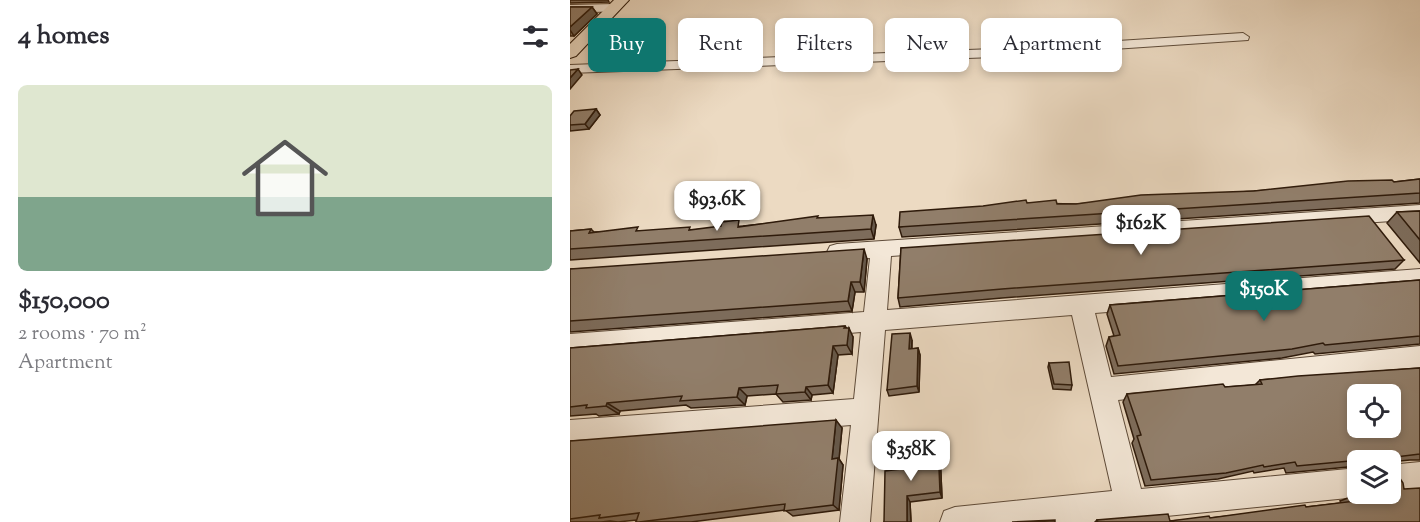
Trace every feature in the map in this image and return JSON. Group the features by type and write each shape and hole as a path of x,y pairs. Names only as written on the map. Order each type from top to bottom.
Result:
{"main road":[{"path":"570,53 614,6"}],"street":[{"path":"570,9 614,6"},
{"path":"570,69 994,54 1127,43 1243,37"},
{"path":"812,254 1420,212"},
{"path":"1367,216 1383,236"},
{"path":"855,522 881,249"},
{"path":"570,345 1415,275"},
{"path":"1081,304 1130,504"},
{"path":"1101,390 1420,357"},
{"path":"570,434 865,411"},
{"path":"1401,477 1420,476"},
{"path":"955,522 1347,483"}],"building":[{"path":"570,7 592,7 570,27"},
{"path":"578,69 570,78 570,70"},
{"path":"596,109 585,124 570,125 570,116 574,111"},
{"path":"1420,179 1420,193 899,227 900,212 983,206 1026,200 1027,203 1056,200 1057,204 1076,204 1141,195 1254,191 1348,181 1392,180 1394,182"},
{"path":"1420,211 1420,240 1397,212"},
{"path":"873,215 871,229 570,249 570,231 591,229 589,233 638,227 636,231 690,227 689,230 721,226 722,222 739,220 738,227 818,216 817,218"},
{"path":"1369,216 1404,260 898,298 901,248"},
{"path":"864,249 860,282 851,282 848,301 570,321 570,269"},
{"path":"1420,280 1420,336 1325,345 1323,343 1292,349 1118,366 1109,337 1120,335 1110,305"},
{"path":"845,326 844,328 849,328 847,345 833,346 828,385 806,387 805,392 776,394 778,385 739,388 737,397 680,401 682,396 607,403 606,406 586,408 587,405 570,407 570,348"},
{"path":"910,333 909,349 918,348 917,386 887,390 892,334"},
{"path":"1069,362 1072,385 1054,384 1049,363"},
{"path":"1420,368 1420,454 1401,456 1401,450 1347,450 1347,461 1297,466 1295,462 1264,467 1263,465 1226,473 1151,480 1137,436 1141,435 1127,394 1223,384 1225,387 1262,384 1260,380"},
{"path":"836,420 832,459 838,458 833,505 784,511 785,504 639,522 636,522 639,513 570,519 570,441"},
{"path":"938,445 940,492 907,496 907,522 884,522 885,471 909,468 909,448"},
{"path":"1401,480 1404,489 1420,488 1420,522 1098,522 1097,520 1168,514 1170,521 1305,505 1306,507 1347,502 1347,504 1401,504"},
{"path":"1055,520 1055,522 1012,522"}]}
